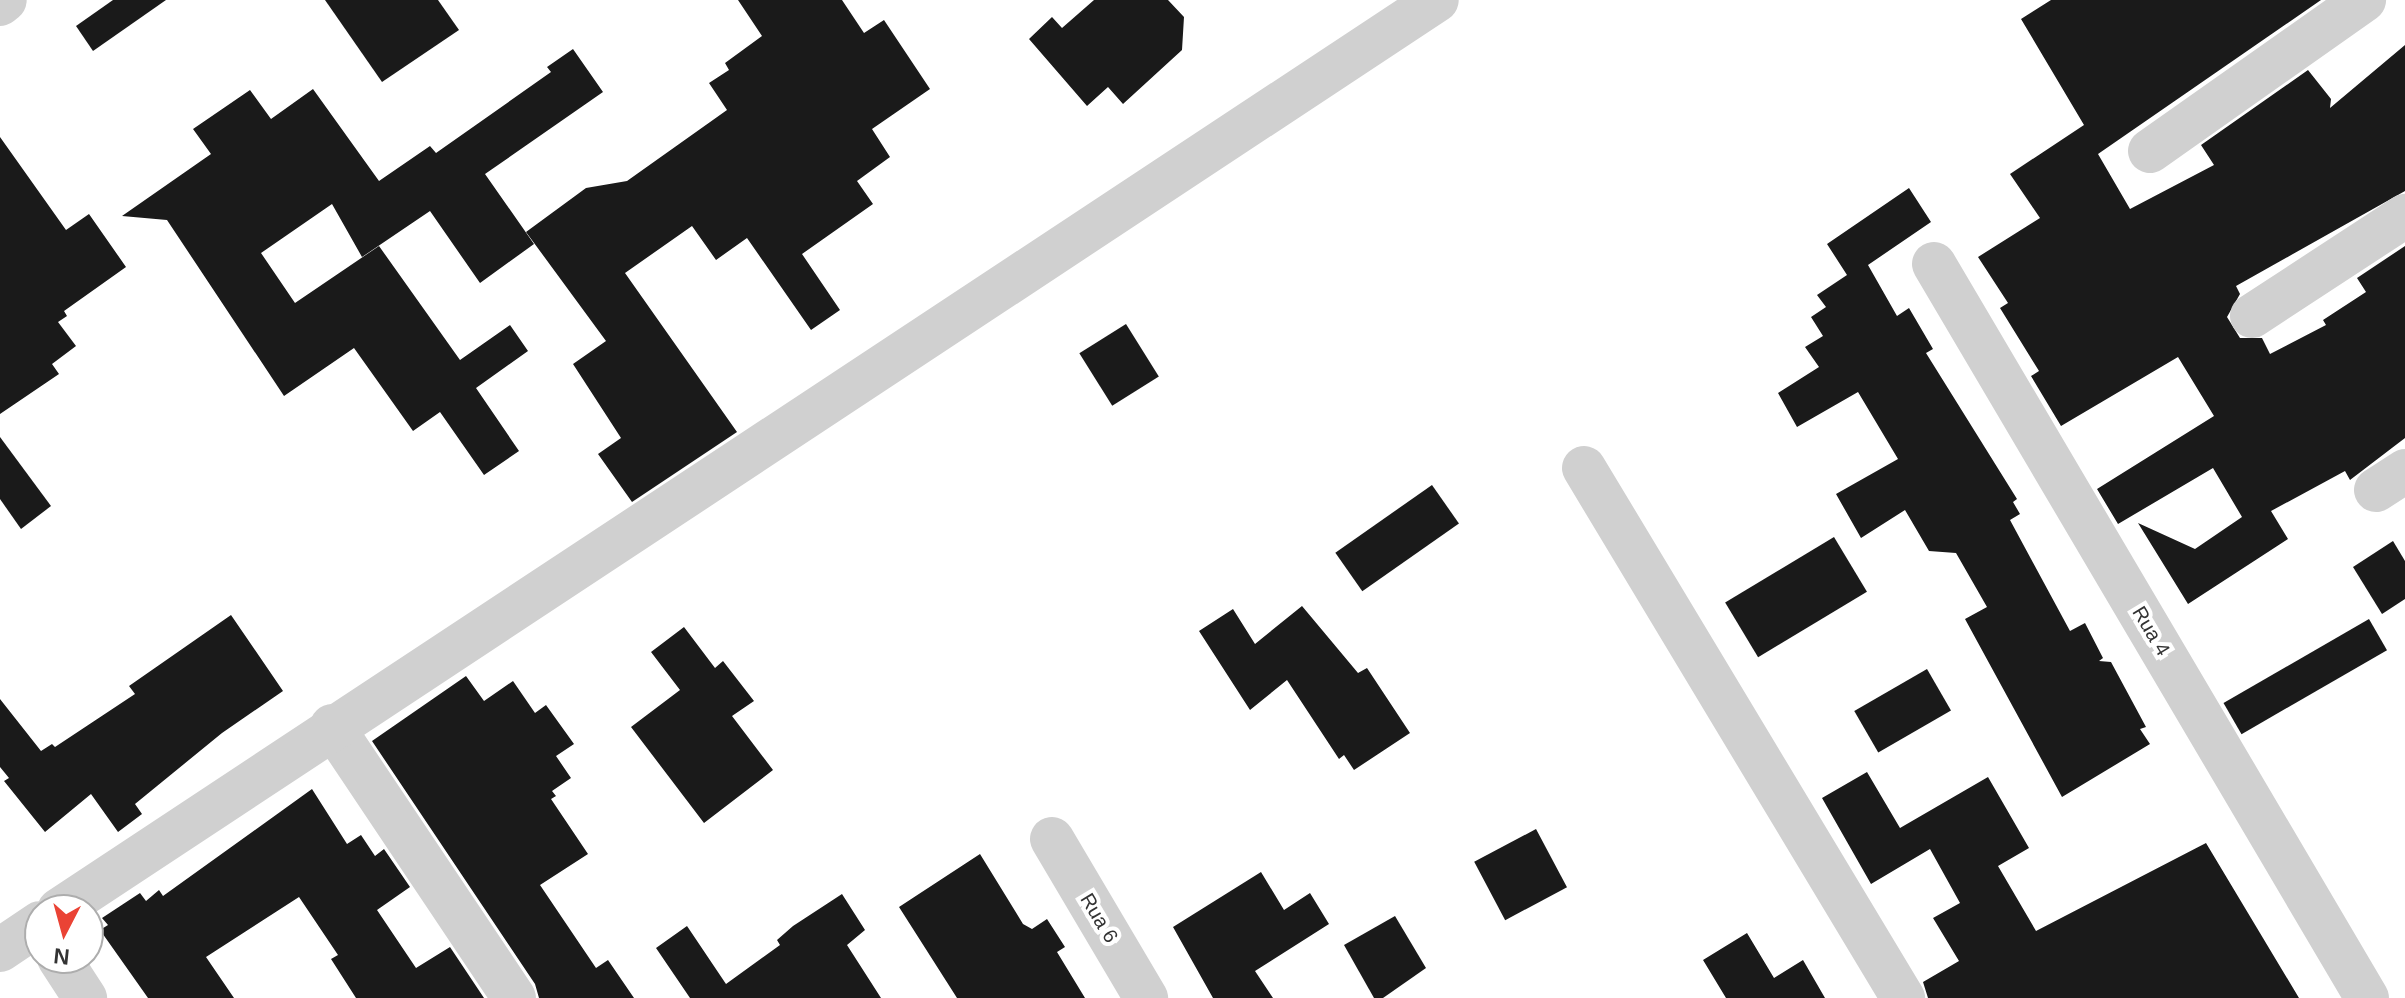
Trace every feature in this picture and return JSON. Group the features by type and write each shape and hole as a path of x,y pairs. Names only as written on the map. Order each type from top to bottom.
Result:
{"street":[{"path":"0,4 5,0"},
{"path":"96,894 332,726 1437,0"},
{"path":"2150,151 2364,0"},
{"path":"2252,316 2405,216"},
{"name":"Rua 4","path":"1934,264 2367,998"},
{"path":"1584,468 1903,998"},
{"path":"332,726 514,998"},
{"name":"Rua 6","path":"1052,839 1146,998"},
{"path":"0,950 24,939"},
{"path":"72,974 85,998"}],"building":[{"path":"113,0 166,0 93,51 76,26"},
{"path":"325,0 438,0 459,30 382,82"},
{"path":"738,0 842,0 864,33 884,20 930,89 872,129 890,157 857,181 873,204 802,254 840,310 811,330 747,238 716,260 692,226 625,273 737,432 632,502 598,454 621,438 573,364 606,341 526,232 586,188 627,181 727,110 709,83 729,70 725,63 762,36"},
{"path":"1094,0 1168,0 1184,17 1182,50 1123,104 1108,87 1087,106 1029,39 1052,17 1062,28"},
{"path":"2051,0 2321,0 2098,154 2130,209 2214,165 2201,145 2308,70 2331,99 2330,108 2405,45 2405,191 2236,286 2240,294 2227,317 2240,338 2262,338 2270,354 2326,325 2323,320 2366,292 2357,278 2405,246 2405,438 2350,480 2345,471 2271,511 2288,539 2188,604 2138,523 2195,549 2242,517 2213,468 2118,524 2097,489 2214,416 2178,357 2061,426 2031,376 2039,371 2000,308 2008,303 1978,257 2040,218 2010,174 2084,125 2021,19"},
{"path":"573,49 603,92 485,174 534,244 480,283 430,211 362,257 332,204 261,253 295,303 379,246 460,360 510,325 528,351 476,388 519,451 484,475 440,412 413,431 354,348 284,396 167,220 122,216 211,154 193,129 250,90 271,119 313,89 379,181 430,146 436,153 551,72 547,67"},
{"path":"0,137 66,230 89,214 126,267 64,311 67,316 58,322 76,346 52,364 59,374 0,414"},
{"path":"1909,188 1931,222 1868,265 1897,316 1909,308 1933,349 1926,353 2017,499 2013,502 2020,514 2010,520 2070,631 2085,623 2103,658 2099,661 2111,662 2146,727 2140,729 2150,744 2062,797 1965,619 1987,607 1956,553 1929,551 1905,510 1861,538 1836,494 1898,459 1858,392 1797,427 1778,393 1819,367 1805,347 1823,336 1811,317 1826,307 1817,295 1847,275 1827,244"},
{"path":"1126,324 1159,377 1112,406 1079,353"},
{"path":"0,437 51,506 21,529 0,499"},
{"path":"1432,485 1459,524 1362,591 1335,553"},
{"path":"1834,537 1867,592 1758,657 1725,602"},
{"path":"2393,541 2405,561 2405,599 2382,614 2353,567"},
{"path":"1302,606 1358,673 1367,668 1410,733 1354,770 1344,755 1339,759 1287,680 1250,710 1199,631 1233,609 1255,644"},
{"path":"231,615 283,691 222,733 135,804 142,814 118,832 91,794 45,832 4,781 9,778 0,767 0,699 41,751 52,744 55,747 135,694 129,686"},
{"path":"2369,619 2387,650 2242,734 2224,703"},
{"path":"684,627 715,668 723,661 754,701 732,716 773,770 704,823 631,727 680,690 651,652"},
{"path":"1927,669 1951,711 1878,753 1854,711"},
{"path":"466,676 484,701 513,681 535,713 546,705 574,744 556,756 571,778 552,791 556,796 551,799 588,854 540,885 596,968 608,960 634,998 539,998 535,984 372,741"},
{"path":"1867,772 1900,828 1988,777 2029,848 1998,866 2036,931 2206,843 2299,998 1928,998 1923,982 1959,961 1933,918 1960,903 1930,849 1871,884 1822,798"},
{"path":"312,789 347,844 361,835 375,856 384,849 410,887 377,910 416,968 450,947 484,998 356,998 331,959 338,955 299,897 206,957 234,998 148,998 104,936 104,928 108,925 104,917 140,893 146,901 159,890 163,896"},
{"path":"1536,829 1567,887 1505,920 1474,862"},
{"path":"980,854 1023,924 1032,929 1047,919 1065,947 1057,952 1085,998 957,998 899,907"},
{"path":"1261,872 1284,910 1310,893 1329,924 1255,971 1273,998 1213,998 1173,927"},
{"path":"842,894 865,930 847,945 881,998 690,998 656,948 687,926 726,984 780,945 777,940 793,926"},
{"path":"1395,916 1426,968 1383,998 1374,998 1344,945"},
{"path":"1747,933 1774,978 1803,960 1825,998 1726,998 1703,960"}]}
